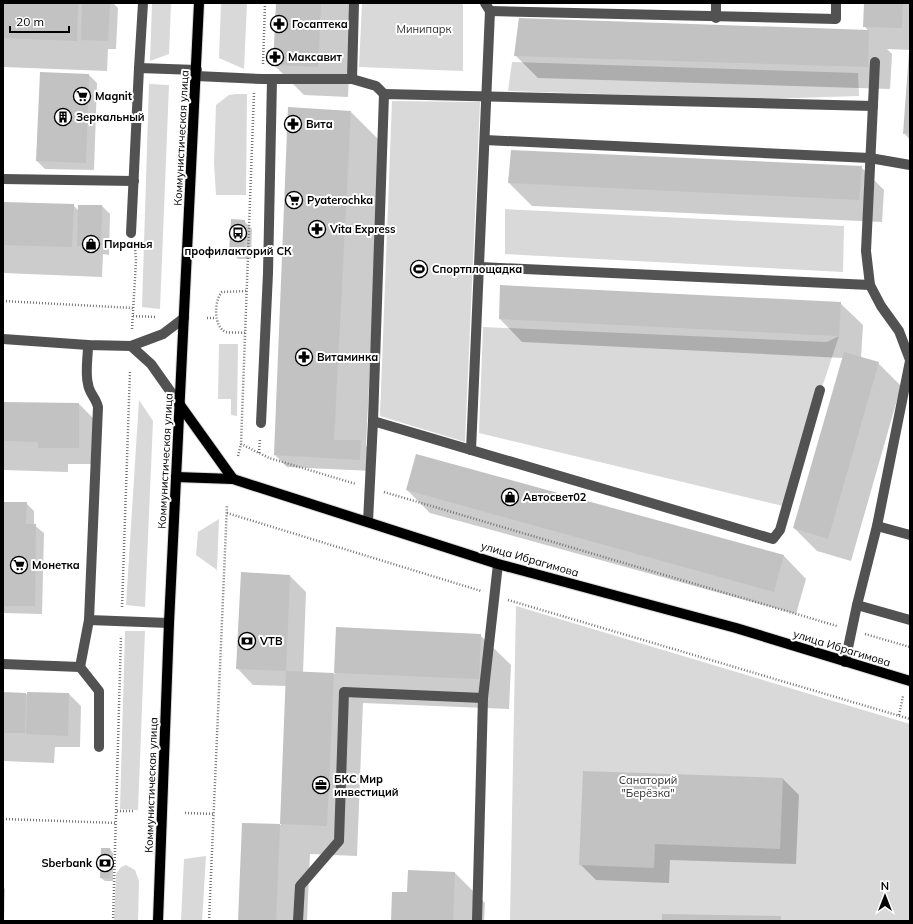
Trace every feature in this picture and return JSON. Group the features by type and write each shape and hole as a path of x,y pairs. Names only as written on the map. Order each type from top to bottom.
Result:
{"main road":[{"name":"Коммунистическая улица","path":"158,921 169,623 199,3"},
{"path":"180,405 233,479"},
{"name":"улица Ибрагимова","path":"176,477 233,479 498,564 736,628 910,681"}],"street":[{"path":"131,233 143,3"},
{"path":"352,79 354,3"},
{"path":"716,3 716,18"},
{"path":"471,450 485,140 488,7 716,18 836,19 836,3"},
{"path":"845,662 857,605 877,526 910,361 899,331 881,306 870,285 866,251 875,62"},
{"path":"139,68 267,79 352,79 376,86 384,94 873,106"},
{"path":"261,423 268,273 267,79"},
{"path":"368,522 373,421 384,94"},
{"path":"485,140 870,158 910,165"},
{"path":"3,179 134,181"},
{"path":"480,266 870,285"},
{"path":"3,339 88,346 131,346 163,334 184,318"},
{"path":"88,346 87,383 89,391 96,399 98,407 89,620 80,667 99,691 99,747"},
{"path":"131,346 151,364 180,405"},
{"path":"373,421 773,539 780,530 820,390"},
{"path":"877,526 910,535"},
{"path":"477,921 483,698 498,564"},
{"path":"857,605 910,620"},
{"path":"89,620 169,623"},
{"path":"3,664 80,667"},
{"path":"298,921 300,886 339,842 344,692 483,698"}],"path":[{"path":"265,3 267,79"},
{"path":"131,233 136,261 132,329"},
{"path":"245,333 226,332 219,327 216,318 218,296 222,292 247,291"},
{"path":"3,301 133,308"},
{"path":"133,316 155,317"},
{"path":"207,318 216,318"},
{"path":"113,921 130,371"},
{"path":"238,456 241,444"},
{"path":"209,921 227,505"},
{"path":"227,513 494,595 910,718"},
{"path":"899,715 903,696"},
{"path":"117,811 134,811"},
{"path":"185,813 214,814"},
{"path":"3,819 117,823"}],"green space":[{"path":"152,3 171,3 169,54 150,61"},
{"path":"221,3 247,3 244,69 219,58"},
{"name":"Минипарк","path":"362,3 461,3 463,5 463,71 359,67"},
{"path":"512,62 858,73 859,96 761,99 508,91"},
{"path":"149,84 169,85 160,309 142,307"},
{"path":"247,94 246,195 216,195 214,163 216,105 229,95"},
{"path":"392,101 480,102 465,442 380,416"},
{"path":"505,209 844,226 843,272 505,254"},
{"path":"483,327 827,342 839,336 783,506 479,433"},
{"path":"219,344 238,344 237,416 231,415 231,399 218,399"},
{"path":"139,400 153,421 145,607 126,605"},
{"path":"219,519 217,570 196,555 198,532"},
{"name":"Санаторий \"Берёзка\"","path":"516,606 910,724 910,921 510,921"},
{"path":"125,631 145,631 138,810 120,809"},
{"path":"206,856 202,921 181,921 184,859"},
{"path":"126,865 135,870 139,881 138,921 114,921 116,874 121,867"}],"building":[{"path":"3,3 78,3 77,41 3,38"},
{"path":"82,3 110,3 108,41 81,40"},
{"path":"276,3 321,3 318,67 273,65"},
{"path":"864,3 903,3 902,28 863,27"},
{"path":"519,18 869,30 868,67 514,56"},
{"path":"909,52 910,133 903,134"},
{"name":"Зеркальный","path":"40,72 89,74 86,163 36,161"},
{"path":"288,107 351,111 334,440 361,440 360,460 274,455"},
{"path":"511,150 862,166 859,200 508,183"},
{"path":"3,202 74,204 72,247 3,245"},
{"path":"78,205 102,205 101,247 77,246"},
{"path":"231,219 245,220 244,252 229,251"},
{"path":"500,285 841,302 839,336 499,319"},
{"path":"844,352 879,362 828,539 793,528"},
{"path":"3,402 79,403 79,448 38,448 38,442 3,441"},
{"path":"416,454 784,555 774,592 406,490"},
{"name":"Монетка","path":"3,502 27,502 26,524 36,524 35,606 3,606"},
{"path":"241,572 290,575 286,671 236,669"},
{"path":"336,627 481,634 479,679 334,673"},
{"path":"286,671 334,673 327,826 280,824"},
{"path":"3,692 26,693 25,733 3,733"},
{"path":"27,692 69,693 68,736 26,734"},
{"path":"583,771 783,778 780,849 655,844 654,868 579,865"},
{"path":"242,823 280,824 276,921 238,921"},
{"name":"Sberbank","path":"101,848 110,848 110,878 100,878"},
{"path":"408,870 455,872 453,921 391,921 392,892 407,892"},
{"path":"662,914 781,916 781,921 662,921"}],"place":[{"name":"Госаптека","path":"279,24"},
{"name":"Максавит","path":"275,57"},
{"name":"Magnit","path":"82,96"},
{"name":"Зеркальный","path":"63,117"},
{"name":"Вита","path":"293,124"},
{"name":"Pyaterochka","path":"294,200"},
{"name":"Vita Express","path":"317,229"},
{"name":"профилакторий СК","path":"238,233"},
{"name":"Пиранья","path":"91,244"},
{"name":"Спортплощадка","path":"419,269"},
{"name":"Витаминка","path":"304,357"},
{"name":"Автосвет02","path":"510,497"},
{"name":"Монетка","path":"19,565"},
{"name":"VTB","path":"247,641"},
{"name":"БКС Мир инвестиций","path":"321,785"},
{"name":"Sberbank","path":"105,863"}]}
